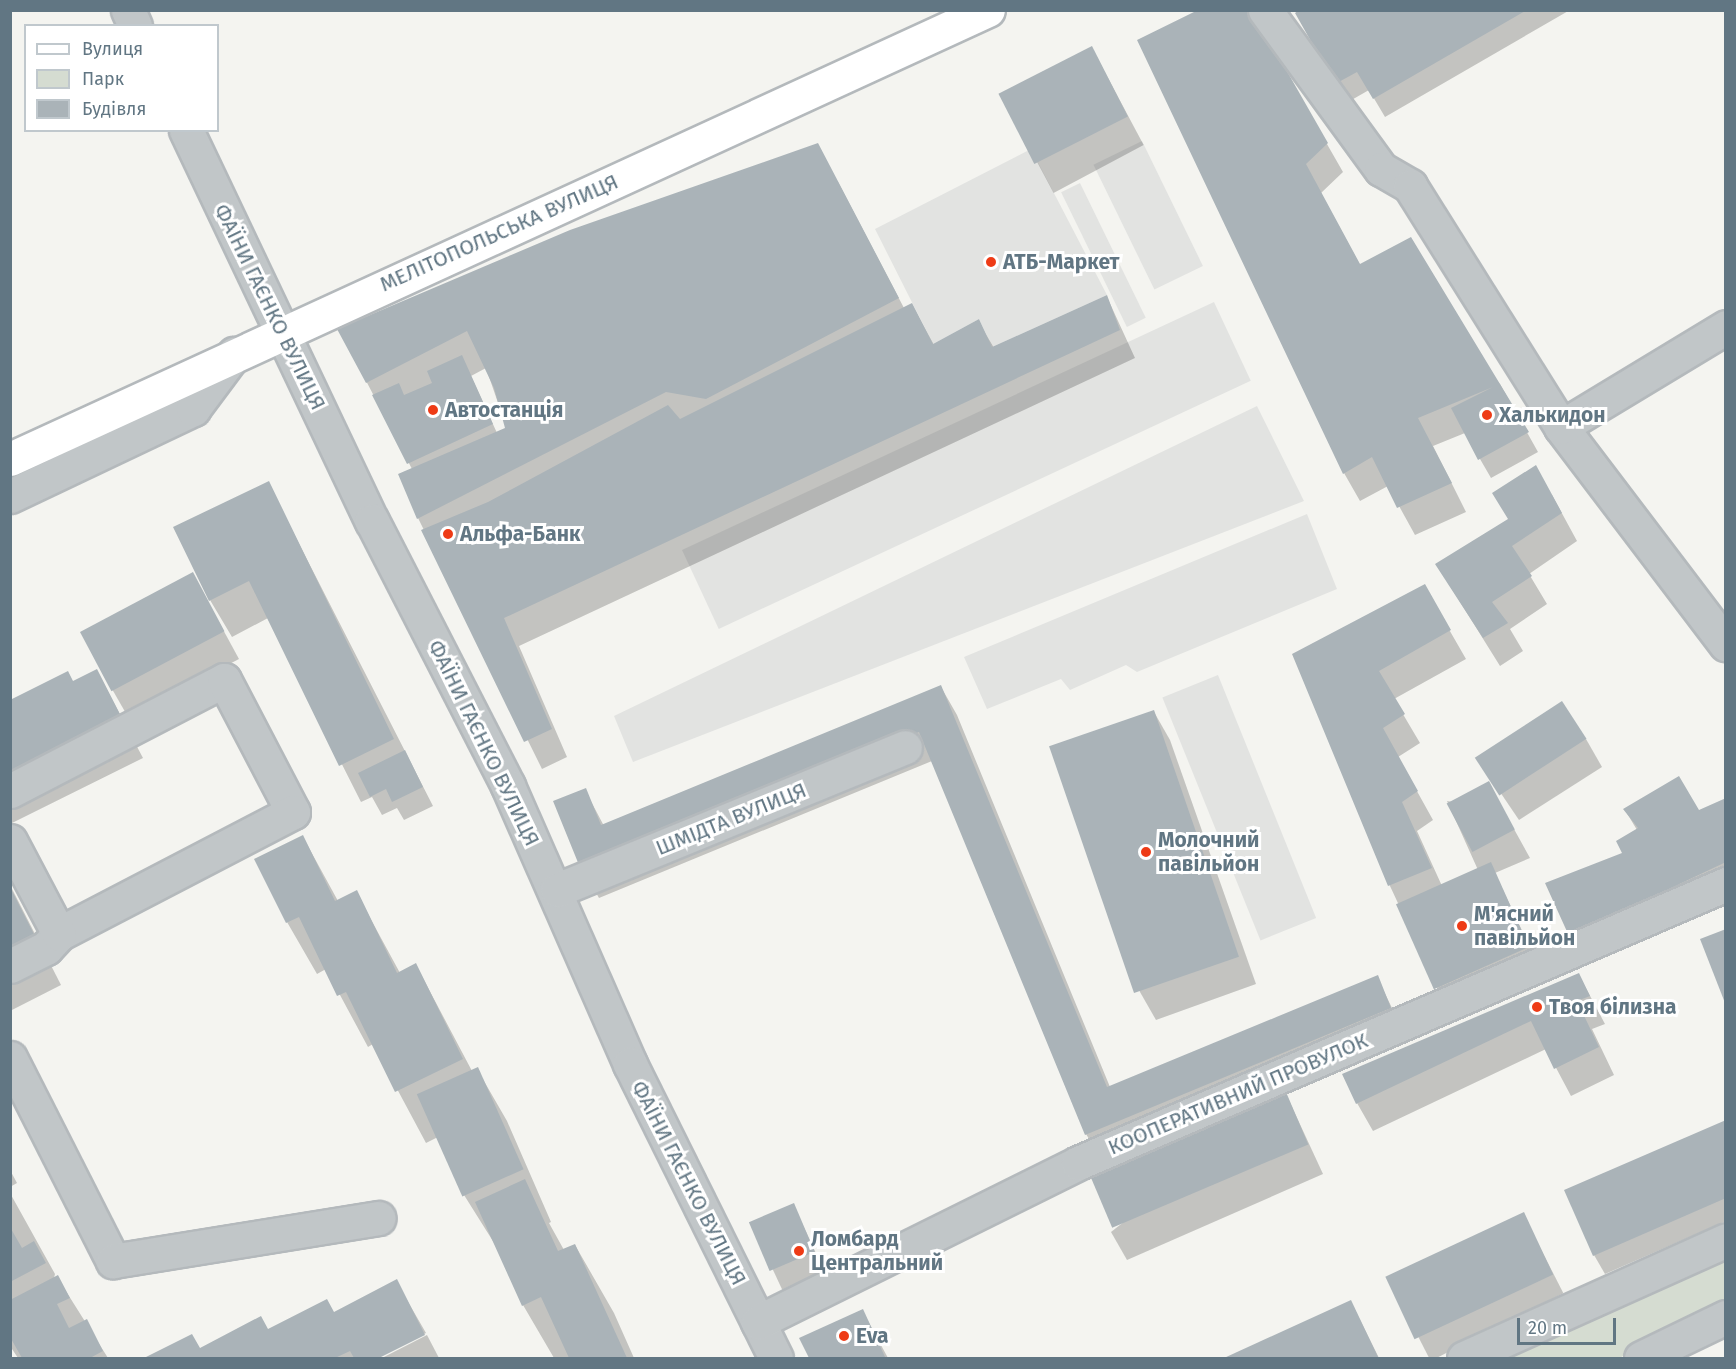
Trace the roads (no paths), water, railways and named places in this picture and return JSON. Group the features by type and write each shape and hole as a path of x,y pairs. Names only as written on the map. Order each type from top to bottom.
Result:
{"main road":[{"name":"МЕЛІТОПОЛЬСЬКА ВУЛИЦЯ","path":"10,459 234,354 988,10"}],"street":[{"path":"128,10 134,24"},
{"path":"1265,10 1381,169 1410,186 1561,427 1725,644"},
{"name":"ФАЇНИ ГАЄНКО ВУЛИЦЯ","path":"187,132 372,521 508,786 557,891 630,1064 776,1359"},
{"path":"1561,427 1725,327"},
{"path":"10,496 193,409 234,354"},
{"path":"10,792 224,680 293,812 59,934 46,948 10,966"},
{"name":"ШМІДТА ВУЛИЦЯ","path":"557,891 905,747"},
{"path":"10,841 59,934"},
{"name":"КООПЕРАТИВНИЙ ПРОВУЛОК","path":"758,1322 1078,1163 1725,884"},
{"path":"10,1058 113,1261 379,1218"},
{"path":"1464,1359 1725,1240"},
{"path":"1641,1359 1725,1317"}],"place":[{"name":"АТБ-Маркет","path":"991,262"},
{"name":"Автостанція","path":"433,410"},
{"name":"Халькидон","path":"1487,415"},
{"name":"Альфа-Банк","path":"448,534"},
{"name":"Молочний павільйон","path":"1146,852"},
{"name":"М'ясний павільйон","path":"1462,926"},
{"name":"Твоя білизна","path":"1537,1007"},
{"name":"Ломбард Центральний","path":"799,1251"},
{"name":"Eva","path":"844,1336"}]}
